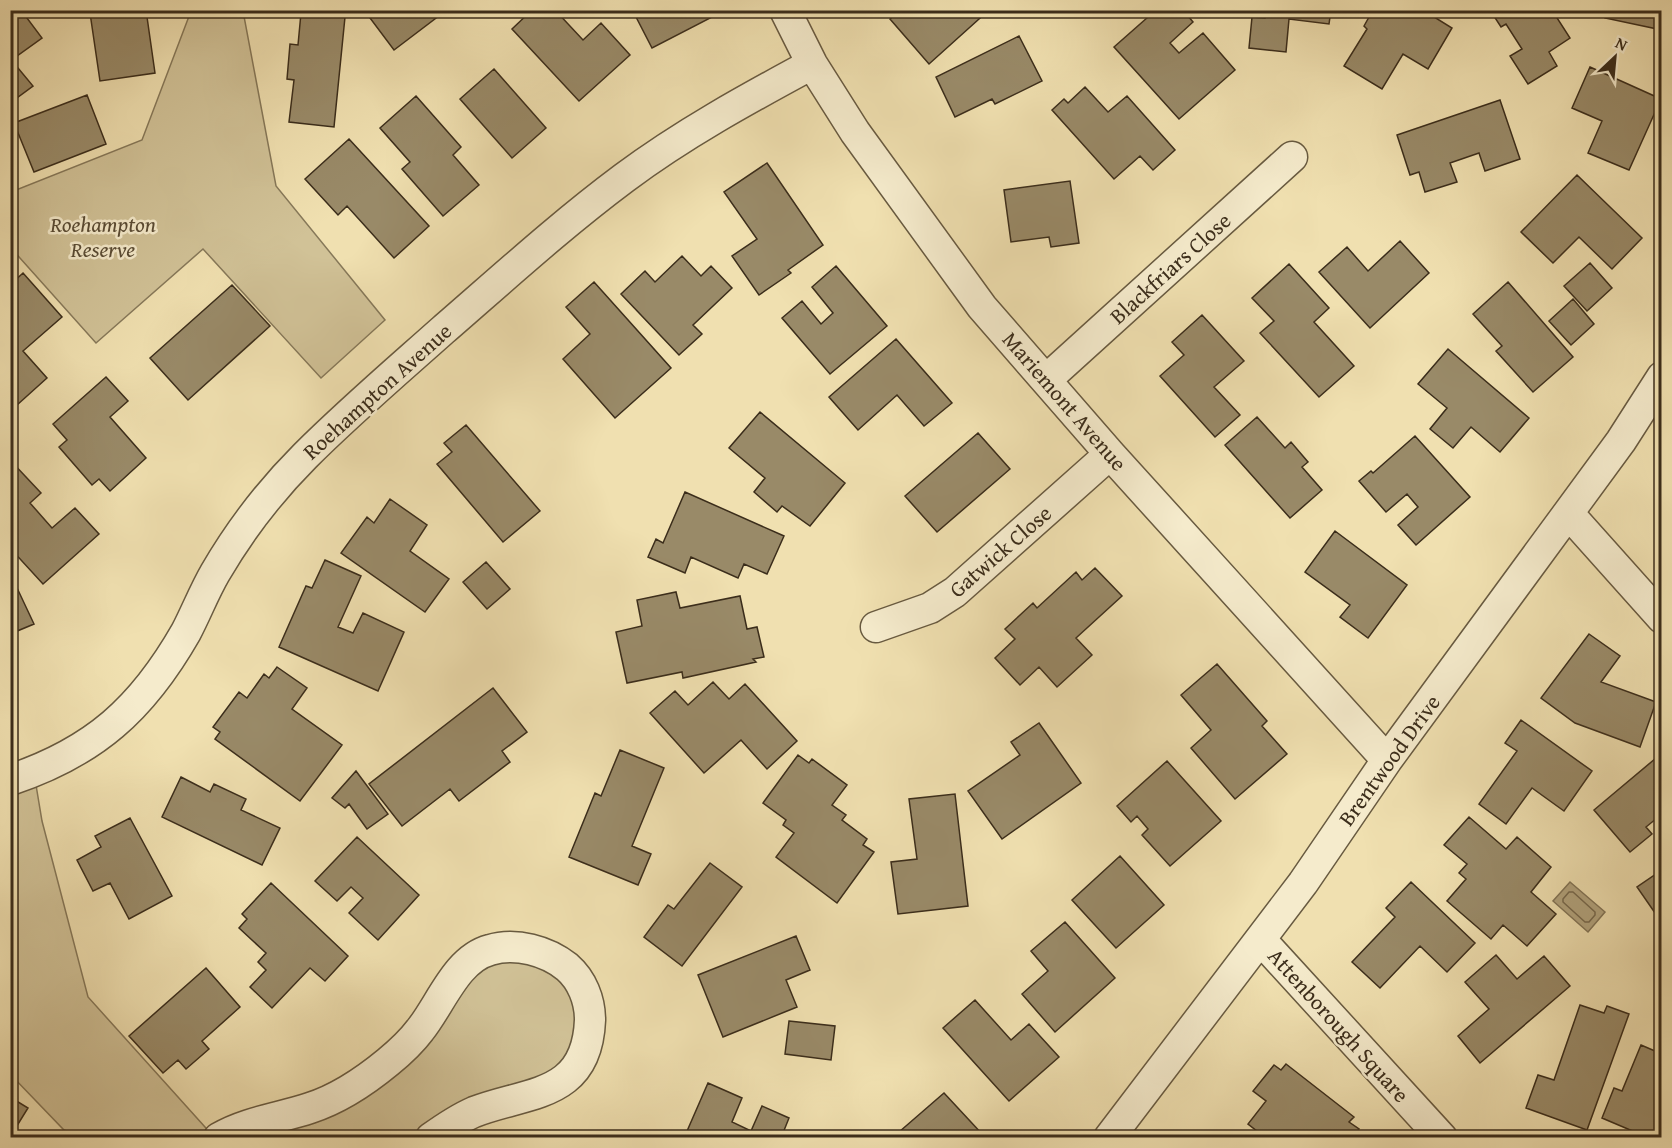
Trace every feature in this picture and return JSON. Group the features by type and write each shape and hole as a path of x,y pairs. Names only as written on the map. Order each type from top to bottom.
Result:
{"street":[{"name":"Mariemont Avenue","path":"791,13 812,64 855,132 982,307 1110,454 1388,760"},
{"name":"Roehampton Avenue","path":"10,780 45,768 80,750 130,709 162,671 214,575 252,516 306,455 415,355 548,238 625,177 712,119 812,64"},
{"name":"Blackfriars Close","path":"1047,379 1292,157"},
{"name":"Brentwood Drive","path":"1109,1137 1261,940 1388,760 1621,441 1662,377"},
{"name":"Gatwick Close","path":"876,627 930,608 955,592 1110,454"},
{"path":"1569,514 1662,618"},
{"name":"Attenborough Square","path":"1261,940 1442,1137"},
{"path":"219,1137 315,1106 360,1082 388,1062 420,1030 455,977 473,957 491,949 512,948 533,950 554,957 569,969 584,987 590,1015 589,1033 584,1050 571,1072 553,1088 538,1095 473,1113 453,1122 431,1137"}],"green space":[{"name":"Roehampton Reserve","path":"191,11 243,11 276,186 385,320 321,378 203,249 96,343 11,248 11,192 142,140"},
{"path":"34,773 42,821 88,997 214,1137 80,1137 64,1130 11,1075 11,827 18,778"},
{"path":"491,949 578,979 577,1065 431,1137 219,1138 321,1104"}],"water":[{"path":"1570,882 1605,912 1588,932 1553,901"}],"building":[{"path":"10,10 21,10 42,38 10,61"},
{"path":"79,10 146,10 155,73 100,81 90,13"},
{"path":"364,10 443,10 444,12 394,50"},
{"path":"532,10 555,10 583,40 601,23 630,55 579,101 512,29"},
{"path":"640,10 716,10 718,14 652,48 634,13"},
{"path":"900,10 989,10 929,64 890,19"},
{"path":"1156,10 1183,10 1193,22 1170,43 1179,53 1203,33 1235,70 1179,119 1114,47"},
{"path":"1266,10 1331,10 1329,24 1289,19 1286,52 1249,48 1252,17 1265,18"},
{"path":"1373,10 1423,10 1452,28 1428,69 1403,54 1382,89 1344,66 1367,29 1364,26"},
{"path":"1490,10 1552,10 1570,38 1549,52 1557,66 1528,84 1510,56 1522,49 1506,24 1501,27"},
{"path":"1607,10 1662,10 1662,30 1605,18"},
{"path":"301,13 345,17 334,127 289,122 294,80 287,79 290,44 298,45"},
{"path":"1019,36 1042,81 995,104 992,99 955,117 936,77"},
{"path":"1590,67 1661,99 1629,170 1588,153 1602,121 1572,108"},
{"path":"18,68 33,86 10,103 10,74"},
{"path":"494,69 546,128 512,158 460,99"},
{"path":"1085,87 1108,112 1127,96 1175,150 1153,170 1140,156 1114,179 1052,110 1064,99 1068,103"},
{"path":"87,95 106,144 34,172 14,123"},
{"path":"416,96 461,147 453,155 479,185 443,216 402,169 410,162 380,128"},
{"path":"1500,100 1520,159 1485,171 1479,153 1450,163 1457,182 1425,192 1419,172 1410,175 1397,135"},
{"path":"349,139 429,226 394,258 347,206 338,215 305,179"},
{"path":"767,163 823,245 788,270 791,273 759,295 732,256 757,239 724,192"},
{"path":"1577,175 1642,238 1612,269 1579,237 1553,263 1521,232"},
{"path":"1070,181 1079,243 1051,247 1049,237 1011,242 1004,190"},
{"path":"1400,241 1429,273 1370,328 1319,272 1347,247 1368,271"},
{"path":"682,256 701,276 711,266 732,288 693,325 702,334 679,355 621,294 645,271 655,282"},
{"path":"1590,263 1612,288 1587,311 1564,286"},
{"path":"1289,264 1329,308 1314,322 1354,366 1319,397 1260,333 1274,321 1252,298"},
{"path":"836,266 887,326 830,374 782,318 802,301 821,324 833,313 812,287"},
{"path":"23,273 62,317 23,351 47,378 17,405 10,398 10,285"},
{"path":"594,282 671,368 615,418 563,359 590,334 566,307"},
{"path":"1508,282 1573,357 1533,392 1496,351 1502,346 1473,314"},
{"path":"232,285 270,326 188,400 150,358"},
{"path":"1573,299 1594,324 1571,345 1549,321"},
{"path":"1202,315 1244,361 1214,387 1240,415 1215,437 1160,376 1184,355 1172,342"},
{"path":"896,339 952,403 924,426 897,395 858,430 829,397"},
{"path":"1448,349 1529,418 1500,452 1471,427 1453,448 1430,429 1447,408 1418,384"},
{"path":"106,377 128,401 110,417 146,458 110,491 99,479 92,485 59,447 67,440 53,424"},
{"path":"760,412 845,483 810,526 782,506 777,512 754,492 765,478 729,448"},
{"path":"1257,417 1285,448 1291,442 1308,462 1302,467 1322,490 1290,518 1225,445"},
{"path":"466,425 540,511 503,542 437,464 452,452 444,443"},
{"path":"978,433 1010,469 937,532 905,496"},
{"path":"1415,436 1470,497 1416,545 1398,525 1418,507 1407,494 1386,512 1359,481 1371,471 1373,473"},
{"path":"10,460 41,493 30,503 52,528 75,508 99,534 43,584 10,548"},
{"path":"685,492 784,536 767,574 744,564 738,578 691,557 685,573 648,557 656,539 663,543"},
{"path":"390,499 427,525 410,551 449,579 425,612 341,553 367,517 374,523"},
{"path":"1335,531 1407,585 1368,638 1340,617 1350,605 1305,572"},
{"path":"325,560 361,576 338,627 353,633 363,613 404,632 378,691 279,647 306,586 312,588"},
{"path":"486,562 510,589 487,609 463,582"},
{"path":"1095,568 1122,596 1076,638 1092,655 1057,687 1039,667 1020,685 995,658 1015,639 1005,629 1033,603 1037,608 1076,572 1082,580"},
{"path":"10,573 34,624 10,634"},
{"path":"676,592 680,608 740,596 747,629 757,627 764,657 753,659 756,662 683,678 682,672 627,683 616,632 642,626 637,600"},
{"path":"1589,634 1620,656 1601,682 1656,702 1640,747 1575,723 1541,698"},
{"path":"1217,664 1267,721 1262,726 1287,754 1235,799 1191,748 1211,730 1181,695"},
{"path":"277,667 307,688 292,709 342,745 300,801 215,739 220,732 213,727 239,692 247,698 264,674 269,678"},
{"path":"713,682 729,699 745,684 797,741 767,769 741,740 704,773 650,713 675,691 688,705"},
{"path":"493,688 527,732 502,751 510,762 459,801 450,789 402,826 369,784"},
{"path":"1521,720 1592,771 1564,811 1532,788 1506,824 1479,804 1517,751 1505,743"},
{"path":"1039,723 1081,783 1002,839 968,791 1020,755 1011,742"},
{"path":"620,750 664,768 632,846 651,854 638,885 569,857 595,793 601,796"},
{"path":"1662,753 1662,814 1646,827 1652,834 1630,852 1594,810"},
{"path":"798,755 809,763 812,759 847,785 832,805 846,815 842,820 867,839 863,845 874,852 837,903 776,857 794,833 783,825 786,820 763,803"},
{"path":"1167,761 1221,821 1170,866 1142,835 1148,829 1137,816 1131,822 1117,806"},
{"path":"356,771 388,814 367,829 349,804 345,808 332,798"},
{"path":"181,777 210,792 214,784 246,799 241,810 280,828 262,865 162,817"},
{"path":"955,794 968,906 898,914 891,862 917,859 909,799"},
{"path":"1469,817 1506,849 1517,837 1551,867 1531,892 1556,914 1527,946 1503,925 1491,939 1447,901 1466,879 1459,873 1467,864 1444,845"},
{"path":"130,818 172,896 129,919 110,883 93,891 77,860 101,847 95,836"},
{"path":"357,837 419,895 378,940 349,913 363,898 351,887 337,901 315,881"},
{"path":"1120,856 1164,905 1116,948 1072,900"},
{"path":"710,863 742,887 682,966 644,937 668,905 674,909"},
{"path":"1662,870 1662,923 1637,887"},
{"path":"1411,882 1475,943 1447,972 1420,946 1380,988 1352,962 1395,917 1386,908"},
{"path":"271,883 348,956 325,981 310,968 272,1008 250,987 266,970 258,962 266,953 239,928 247,919 242,914"},
{"path":"1065,922 1115,978 1055,1032 1022,994 1048,971 1031,951"},
{"path":"796,936 810,970 786,980 797,1007 723,1037 698,975"},
{"path":"1496,955 1517,979 1544,956 1570,986 1480,1063 1458,1036 1489,1009 1465,982"},
{"path":"206,968 240,1007 202,1041 209,1049 186,1069 178,1060 163,1073 129,1036"},
{"path":"975,1000 1011,1040 1029,1024 1059,1057 1009,1101 943,1028"},
{"path":"1580,1005 1604,1013 1607,1006 1629,1014 1587,1130 1526,1108 1538,1075 1554,1080"},
{"path":"789,1021 835,1026 831,1060 785,1054"},
{"path":"1641,1045 1662,1054 1662,1138 1649,1138 1602,1118 1614,1088 1622,1091"},
{"path":"1286,1064 1354,1117 1349,1122 1359,1129 1352,1138 1266,1138 1248,1124 1266,1101 1253,1091 1274,1065 1281,1070"},
{"path":"708,1083 742,1098 732,1122 751,1131 762,1106 789,1118 781,1138 684,1138"},
{"path":"944,1093 983,1135 980,1138 904,1138 899,1132"},
{"path":"10,1097 28,1108 10,1137"}]}
